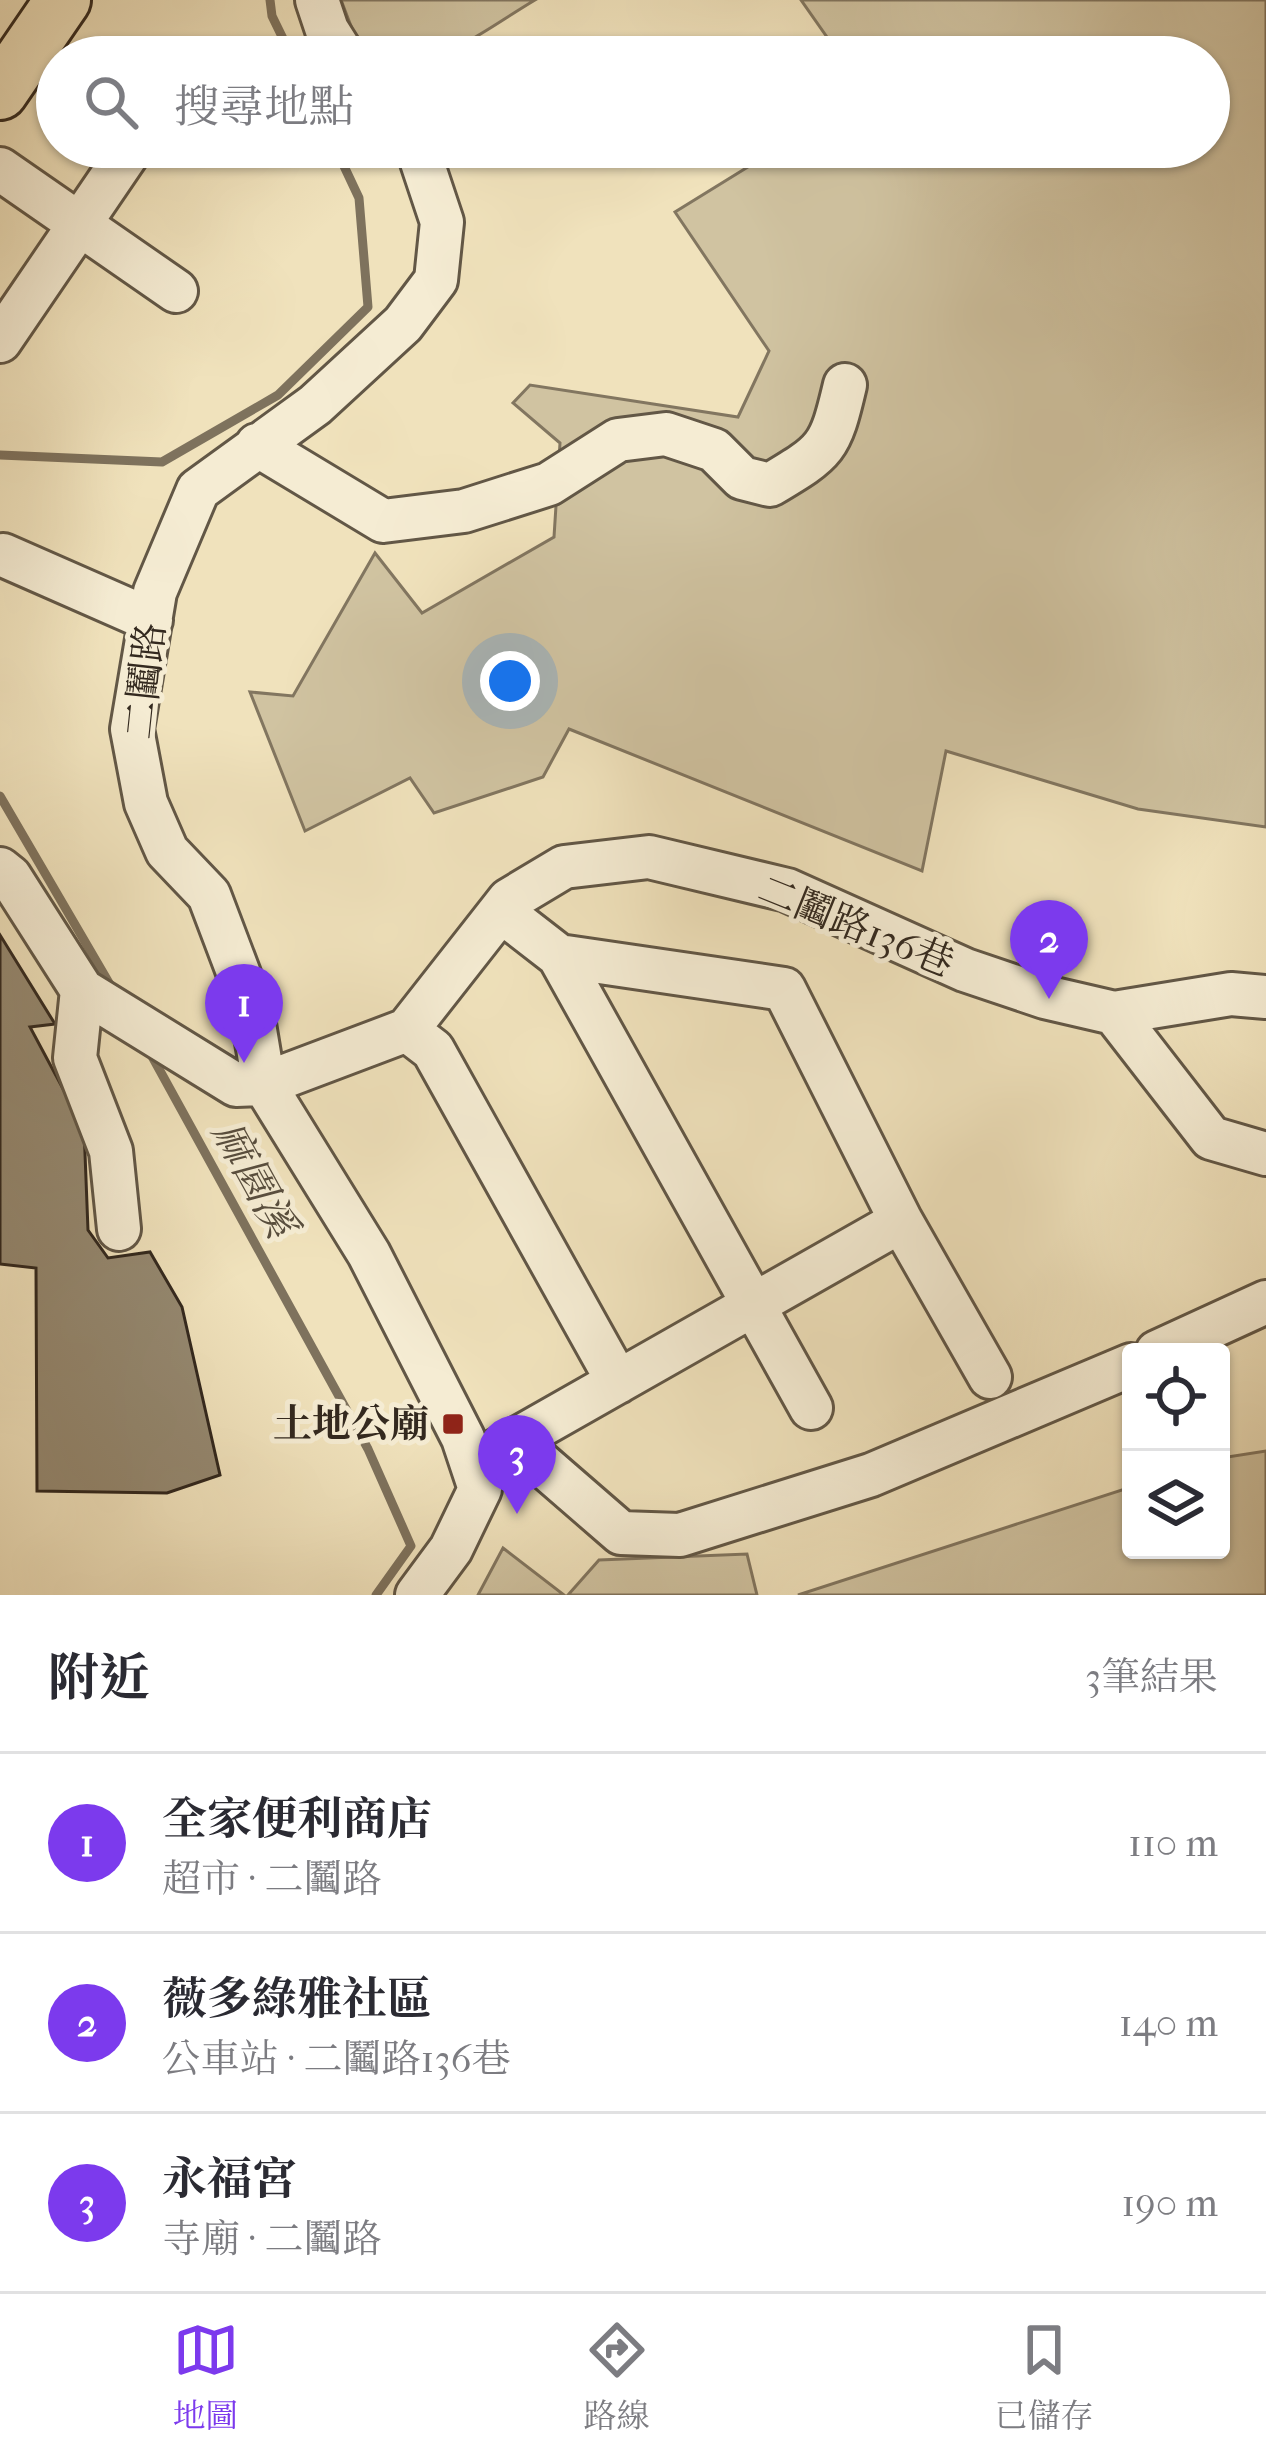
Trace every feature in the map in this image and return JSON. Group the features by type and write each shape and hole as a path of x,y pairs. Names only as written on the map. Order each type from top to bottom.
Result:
{"main road":[{"path":"0,43 30,0"},
{"path":"38,36 63,0"},
{"path":"0,92 36,39"}],"street":[{"path":"317,0 331,36"},
{"path":"0,341 118,168"},
{"name":"二鬮路","path":"417,1595 451,1549 480,1489 464,1438 369,1254 250,1084 251,1006 209,895 166,850 146,803 132,729 155,592 198,490 315,405 404,324 436,280 442,222 424,168"},
{"path":"0,169 176,291"},
{"path":"256,445 383,521 464,511 549,484 618,440 666,434 714,450 742,478 770,485 807,464 832,439 845,385"},
{"path":"3,555 151,620"},
{"name":"二鬮路136巷","path":"407,1030 509,899 564,867 649,857 787,890 965,970 1045,997 1114,1013 1231,994 1266,998"},
{"path":"0,869 10,877 82,990 250,1084 407,1030 433,1050 618,1382"},
{"path":"501,910 559,956 811,1408"},
{"path":"559,956 784,989 901,1221 990,1377"},
{"path":"82,990 75,1058 111,1151 119,1229"},
{"path":"1114,1013 1211,1138 1266,1154"},
{"path":"472,1465 901,1221"},
{"path":"1177,1343 1266,1302"},
{"path":"515,1441 621,1534 680,1535 871,1475 1122,1369"}],"shaded area":[{"path":"341,0 535,0 476,36 355,36"},
{"path":"801,0 1266,0 1266,827 1138,809 946,751 922,871 569,729 543,777 434,813 410,778 305,831 250,692 293,696 375,553 422,613 554,537 560,443 513,403 530,385 738,417 769,351 675,212 746,168 1230,168 1230,36 826,36"},
{"path":"1266,1451 1266,1595 798,1595 1122,1490 1122,1559 1230,1559 1230,1457"},
{"path":"503,1548 564,1595 478,1595"},
{"path":"747,1554 757,1595 568,1595 599,1560"}],"building":[{"path":"0,935 55,1024 30,1027 84,1128 88,1230 108,1258 150,1252 182,1307 220,1475 167,1493 37,1491 36,1268 0,1264"}],"waterway":[{"name":"麻園溪","path":"270,0 282,36"},
{"name":"麻園溪","path":"0,455 162,462 278,395 368,307 359,198 345,168"},
{"name":"麻園溪","path":"0,796 112,988"},
{"name":"麻園溪","path":"148,1049 368,1449 411,1546 376,1595"}],"place":[{"name":"薇多綠雅社區","path":"1049,999"},
{"name":"全家便利商店","path":"244,1063"},
{"name":"土地公廟","path":"453,1424"},
{"name":"永福宮","path":"517,1514"}]}
